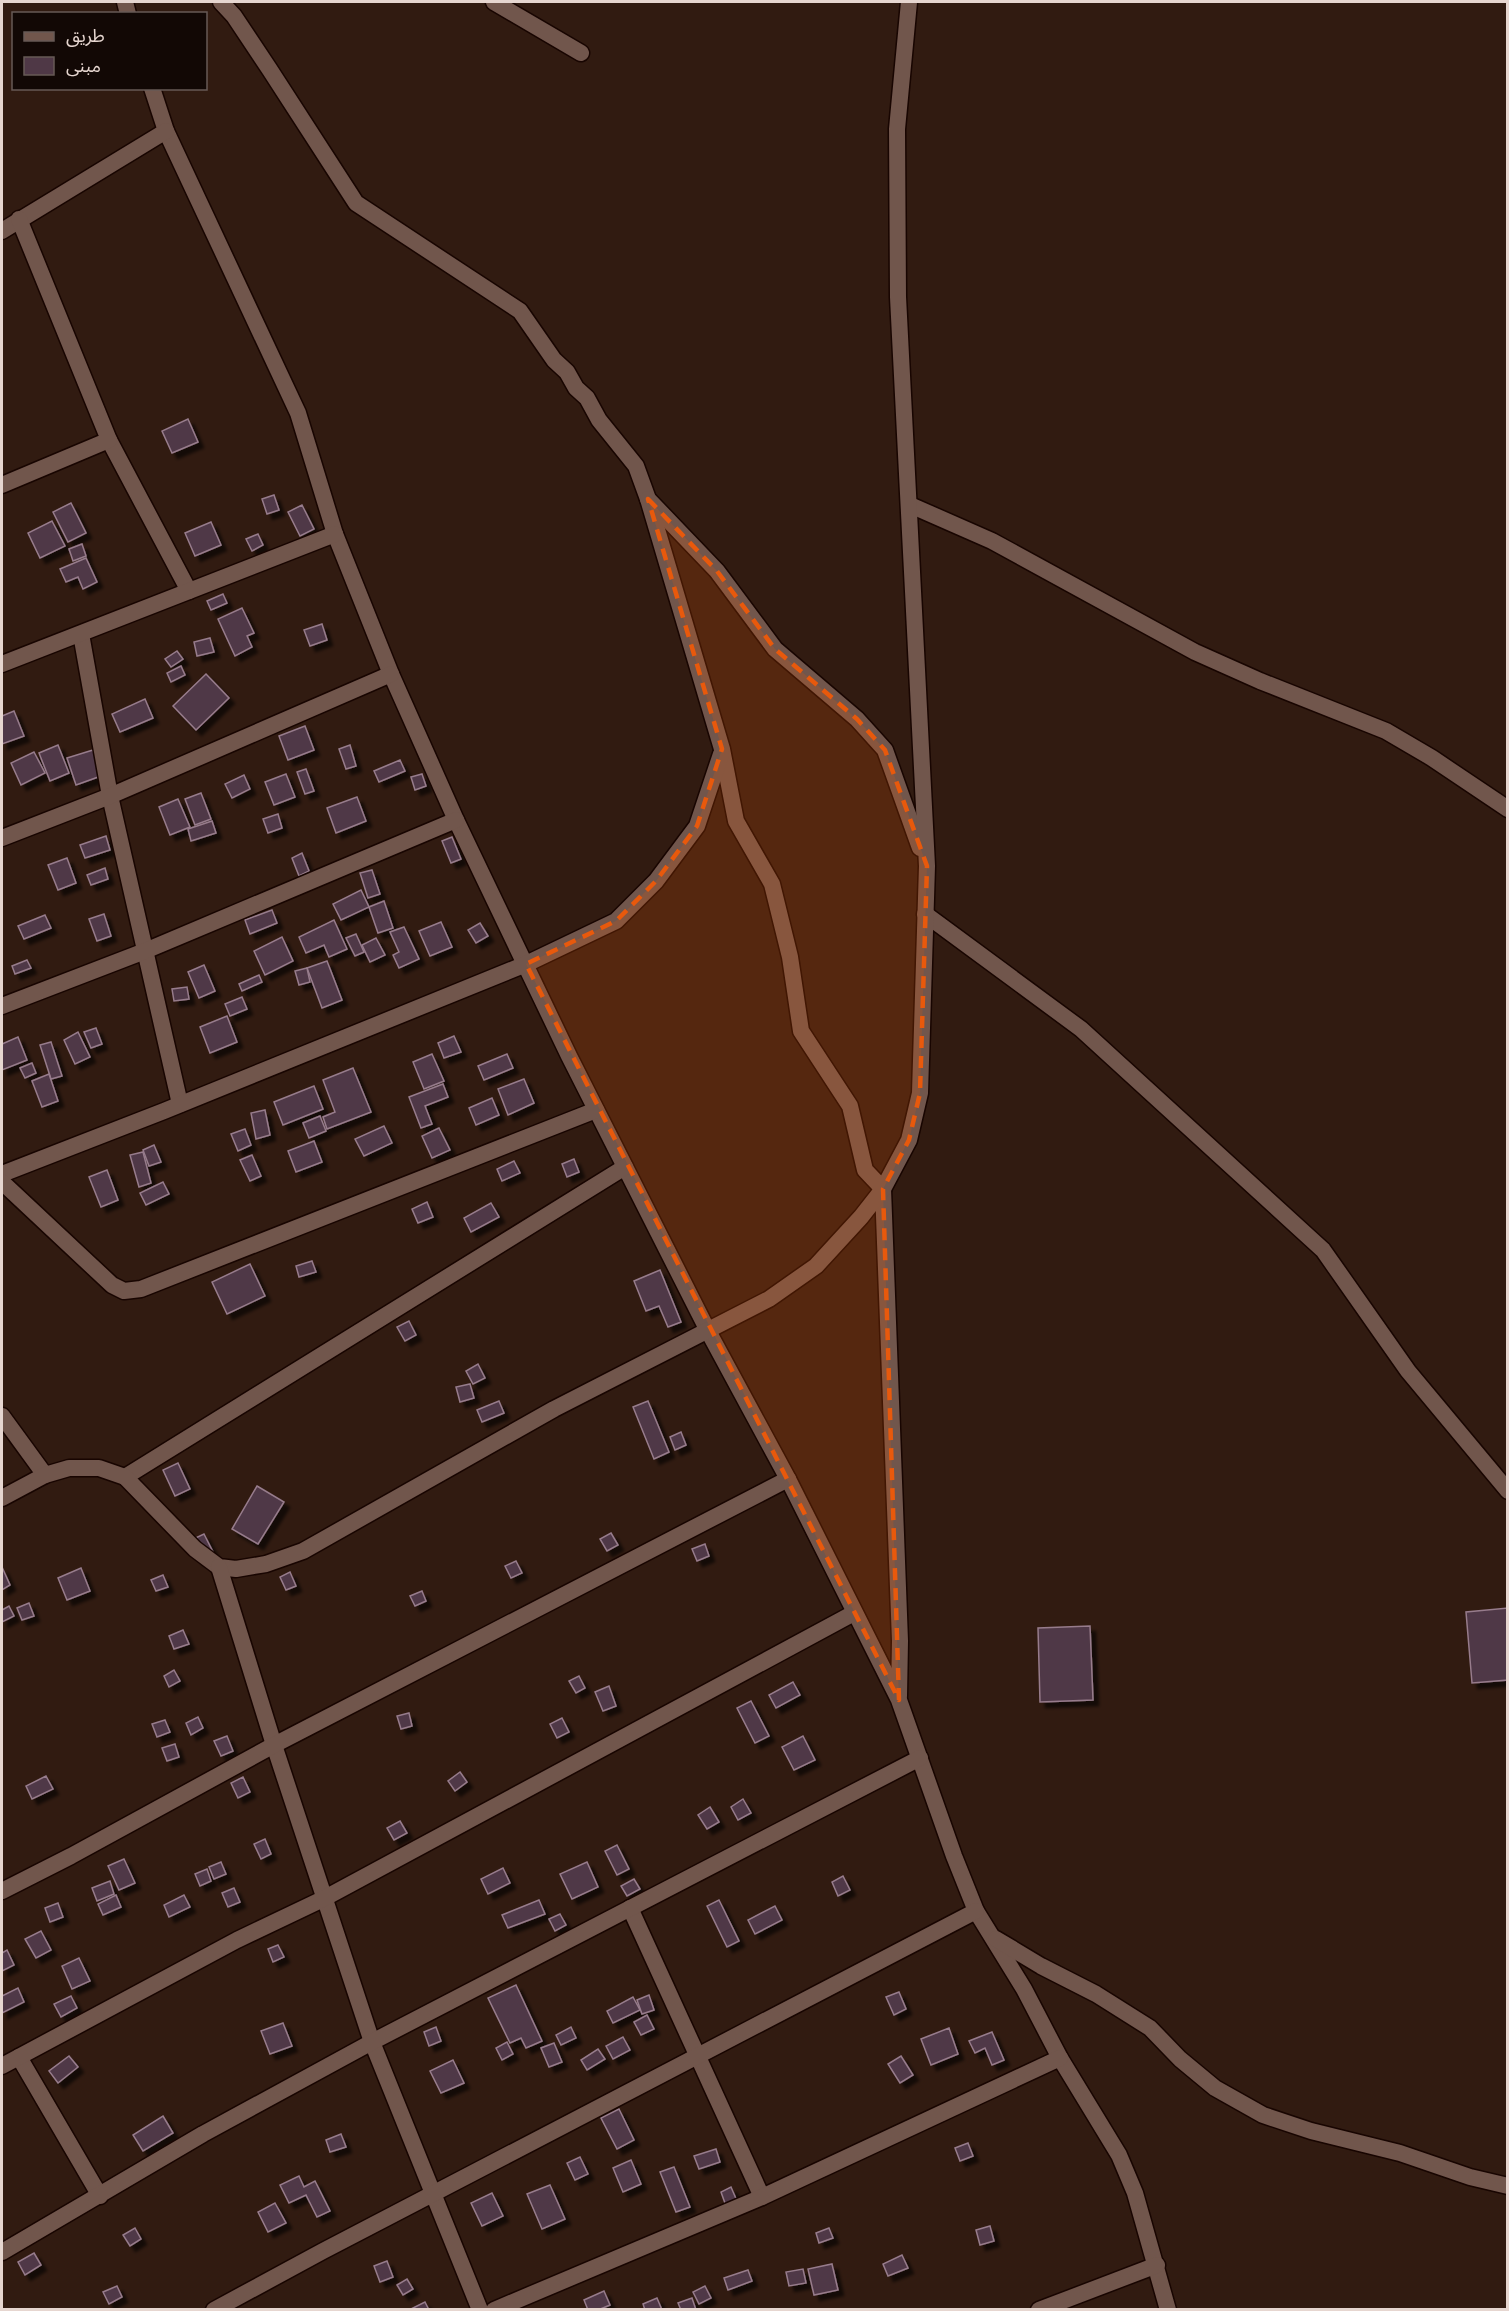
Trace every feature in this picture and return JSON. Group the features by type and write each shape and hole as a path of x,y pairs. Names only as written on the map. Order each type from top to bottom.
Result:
{"street":[{"path":"221,2 234,16 356,203 520,310 554,360 567,372 576,388 587,398 599,420 636,466 648,499 722,750 736,821 772,884 790,957 801,1031 850,1106 865,1170 883,1189 900,1641 899,1700"},
{"path":"494,2 581,53"},
{"path":"2,1498 45,1476 69,1468 99,1468 125,1477 195,1549 219,1567 236,1569 266,1564 303,1551 554,1409 769,1299 816,1266 883,1189 909,1140 920,1093 927,866 898,297 897,129 909,2"},
{"path":"153,90 166,131 298,413 335,534 391,674 456,820 596,1110 708,1331 788,1479 899,1700 954,1856 976,1911 1024,1989 1060,2058 1119,2155 1135,2193 1168,2310"},
{"path":"2,231 166,131"},
{"path":"19,219 109,440 189,591"},
{"path":"2,484 109,440"},
{"path":"648,499 717,571 775,649 857,719 885,750 927,866"},
{"path":"910,505 992,541 1195,652 1386,732 1432,758 1508,809"},
{"path":"2,664 335,534"},
{"path":"81,634 110,796 180,1104"},
{"path":"2,838 110,796 391,674"},
{"path":"2,1174 526,964 616,921 657,881 697,826 722,750"},
{"path":"2,1006 146,951 456,820"},
{"path":"924,914 1081,1029 1323,1250 1408,1371 1508,1491"},
{"path":"2,1182 112,1285 124,1290 141,1289 596,1110"},
{"path":"125,1477 625,1167"},
{"path":"2,1416 45,1476"},
{"path":"2,1891 274,1745 788,1479"},
{"path":"219,1567 323,1899 372,2042 480,2310"},
{"path":"2,2066 237,1940 323,1899 855,1613"},
{"path":"2,2252 203,2134 372,2042 920,1758"},
{"path":"630,1908 762,2197"},
{"path":"214,2310 976,1911"},
{"path":"992,1937 1041,1966 1096,1994 1150,2028 1180,2059 1215,2088 1263,2115 1311,2131 1400,2153 1470,2177 1508,2186"},
{"path":"19,2057 100,2196"},
{"path":"494,2310 762,2197 1060,2058"},
{"path":"1039,2310 1157,2265"}],"highlighted area":[{"path":"648,499 717,571 775,649 857,719 885,750 927,866 920,1093 909,1140 883,1189 899,1700 526,964 616,921 656,881 697,826 722,749"}],"building":[{"path":"188,419 198,442 172,453 162,431"},
{"path":"274,495 279,510 267,514 262,499"},
{"path":"71,503 86,533 68,542 53,512"},
{"path":"302,505 314,529 300,536 288,512"},
{"path":"52,521 65,546 40,558 28,533"},
{"path":"211,522 221,545 195,556 185,533"},
{"path":"258,534 263,545 252,551 246,539"},
{"path":"82,544 86,556 73,561 69,549"},
{"path":"86,558 97,582 83,589 78,577 66,582 60,569"},
{"path":"223,594 227,603 211,610 207,601"},
{"path":"242,608 254,633 247,636 252,647 235,656 218,619"},
{"path":"322,624 327,640 310,646 304,630"},
{"path":"210,638 214,652 197,656 194,642"},
{"path":"177,651 183,659 171,667 165,659"},
{"path":"181,666 185,675 171,682 167,673"},
{"path":"206,674 229,698 196,730 173,706"},
{"path":"145,699 153,718 120,732 112,714"},
{"path":"14,711 24,736 2,744 2,716"},
{"path":"305,726 314,750 288,760 279,736"},
{"path":"58,745 69,773 50,781 39,753"},
{"path":"350,745 356,766 346,769 339,749"},
{"path":"93,750 101,776 76,785 67,758"},
{"path":"34,752 45,773 21,785 11,763"},
{"path":"400,760 405,771 379,782 374,771"},
{"path":"306,769 314,791 305,794 297,772"},
{"path":"286,774 295,797 274,805 265,782"},
{"path":"422,774 426,786 415,790 411,777"},
{"path":"244,775 250,789 232,798 225,784"},
{"path":"201,793 211,819 195,825 185,799"},
{"path":"357,797 366,821 336,833 327,808"},
{"path":"178,799 190,827 170,835 159,807"},
{"path":"278,814 282,828 268,833 263,819"},
{"path":"212,821 216,833 191,841 188,829"},
{"path":"106,836 110,850 85,858 80,845"},
{"path":"452,837 461,859 451,863 442,841"},
{"path":"302,853 309,871 299,876 292,858"},
{"path":"67,858 76,883 58,890 48,865"},
{"path":"105,868 108,879 91,885 87,875"},
{"path":"372,870 380,894 368,898 360,873"},
{"path":"361,890 369,907 341,920 333,904"},
{"path":"384,901 393,928 378,933 369,907"},
{"path":"272,910 277,923 250,934 245,920"},
{"path":"104,914 111,936 97,941 89,919"},
{"path":"45,915 51,928 24,939 18,926"},
{"path":"334,920 347,949 329,957 324,945 306,953 299,937"},
{"path":"441,922 452,947 430,956 419,931"},
{"path":"480,923 488,936 476,943 468,930"},
{"path":"404,927 419,959 399,968 393,955 399,952 390,932"},
{"path":"356,934 364,952 355,956 346,938"},
{"path":"282,937 293,961 265,975 254,951"},
{"path":"376,938 385,955 370,962 362,945"},
{"path":"27,960 31,968 15,974 12,966"},
{"path":"327,961 342,1000 322,1008 307,968"},
{"path":"204,965 215,991 199,998 188,972"},
{"path":"307,968 310,982 299,985 295,971"},
{"path":"259,975 262,982 242,991 239,984"},
{"path":"187,987 189,999 174,1001 172,989"},
{"path":"242,997 247,1009 230,1016 225,1004"},
{"path":"227,1016 237,1042 210,1053 200,1027"},
{"path":"96,1028 102,1044 91,1048 84,1032"},
{"path":"78,1032 90,1057 75,1064 64,1040"},
{"path":"454,1036 461,1052 444,1058 438,1043"},
{"path":"18,1037 27,1060 2,1070 2,1044"},
{"path":"51,1042 62,1076 51,1079 40,1045"},
{"path":"432,1054 444,1081 424,1089 413,1062"},
{"path":"507,1054 513,1068 484,1080 478,1066"},
{"path":"32,1063 36,1073 25,1078 20,1068"},
{"path":"353,1068 371,1112 327,1129 323,1117 335,1112 323,1080"},
{"path":"49,1074 58,1101 42,1107 32,1081"},
{"path":"524,1079 534,1103 508,1115 498,1089"},
{"path":"443,1084 448,1097 425,1106 432,1124 421,1128 409,1097"},
{"path":"314,1086 323,1109 283,1125 274,1102"},
{"path":"492,1098 499,1115 476,1125 469,1108"},
{"path":"265,1110 270,1135 256,1139 251,1113"},
{"path":"320,1116 326,1131 309,1138 303,1123"},
{"path":"384,1126 392,1143 364,1156 355,1139"},
{"path":"439,1128 450,1150 432,1158 422,1136"},
{"path":"245,1129 251,1145 238,1151 231,1134"},
{"path":"314,1141 322,1162 296,1172 288,1151"},
{"path":"154,1145 161,1162 149,1166 143,1150"},
{"path":"143,1152 151,1183 139,1187 130,1155"},
{"path":"252,1155 261,1176 250,1181 240,1160"},
{"path":"574,1159 579,1172 567,1177 562,1164"},
{"path":"514,1161 520,1173 502,1181 497,1169"},
{"path":"107,1170 118,1200 101,1207 89,1177"},
{"path":"163,1182 169,1194 146,1205 140,1193"},
{"path":"427,1202 433,1217 418,1223 412,1209"},
{"path":"491,1203 499,1217 471,1232 464,1218"},
{"path":"312,1261 316,1272 299,1277 296,1266"},
{"path":"250,1264 265,1296 227,1314 212,1282"},
{"path":"660,1270 681,1322 668,1327 659,1306 646,1311 634,1281"},
{"path":"409,1321 416,1335 405,1341 397,1327"},
{"path":"478,1364 485,1378 473,1384 466,1371"},
{"path":"470,1384 474,1398 460,1402 456,1387"},
{"path":"499,1401 504,1413 482,1422 477,1410"},
{"path":"648,1401 669,1452 654,1459 633,1407"},
{"path":"681,1432 686,1445 675,1450 670,1437"},
{"path":"178,1463 190,1489 175,1496 163,1470"},
{"path":"257,1486 284,1502 258,1544 232,1529"},
{"path":"611,1533 618,1545 607,1551 600,1539"},
{"path":"204,1534 213,1552 198,1560 189,1541"},
{"path":"705,1544 709,1556 697,1561 692,1549"},
{"path":"516,1561 522,1573 511,1578 505,1566"},
{"path":"2,1567 10,1585 2,1590"},
{"path":"81,1568 90,1591 67,1600 58,1578"},
{"path":"290,1572 296,1586 286,1590 280,1577"},
{"path":"163,1575 168,1587 156,1591 151,1580"},
{"path":"422,1591 426,1601 415,1606 410,1596"},
{"path":"29,1603 34,1616 22,1620 17,1608"},
{"path":"9,1606 14,1616 2,1622 2,1610"},
{"path":"1508,1608 1508,1680 1472,1683 1466,1612"},
{"path":"1090,1626 1093,1700 1040,1702 1038,1628"},
{"path":"183,1630 189,1644 174,1649 169,1636"},
{"path":"174,1670 180,1681 169,1687 164,1676"},
{"path":"579,1676 585,1688 576,1693 569,1681"},
{"path":"793,1682 800,1695 776,1708 769,1695"},
{"path":"609,1686 616,1706 603,1711 595,1692"},
{"path":"751,1701 769,1736 755,1743 737,1708"},
{"path":"409,1713 412,1726 401,1729 397,1716"},
{"path":"198,1717 203,1728 191,1735 186,1723"},
{"path":"562,1718 569,1732 557,1738 550,1724"},
{"path":"165,1720 170,1732 157,1737 152,1724"},
{"path":"227,1736 233,1751 221,1756 214,1741"},
{"path":"803,1736 815,1760 794,1770 782,1747"},
{"path":"175,1744 179,1757 167,1761 162,1748"},
{"path":"460,1772 467,1782 455,1791 448,1781"},
{"path":"46,1776 53,1789 32,1799 26,1786"},
{"path":"243,1777 250,1792 238,1798 231,1783"},
{"path":"743,1799 751,1813 738,1820 731,1807"},
{"path":"710,1807 719,1822 707,1829 698,1815"},
{"path":"400,1821 407,1833 394,1840 387,1828"},
{"path":"265,1839 271,1854 261,1859 254,1844"},
{"path":"617,1845 629,1869 617,1875 605,1851"},
{"path":"124,1859 135,1883 119,1890 108,1866"},
{"path":"221,1862 226,1874 214,1879 209,1867"},
{"path":"587,1862 598,1887 572,1899 560,1874"},
{"path":"503,1868 510,1883 488,1894 481,1879"},
{"path":"207,1869 211,1881 200,1886 195,1874"},
{"path":"843,1876 850,1890 838,1896 832,1882"},
{"path":"634,1879 640,1889 627,1896 621,1886"},
{"path":"110,1881 114,1894 97,1901 92,1888"},
{"path":"234,1888 240,1902 228,1907 222,1893"},
{"path":"116,1895 121,1907 103,1915 98,1904"},
{"path":"184,1895 190,1907 169,1917 164,1905"},
{"path":"539,1900 545,1914 508,1928 502,1915"},
{"path":"719,1900 739,1941 727,1947 707,1906"},
{"path":"58,1903 63,1917 50,1922 45,1908"},
{"path":"775,1906 782,1920 755,1934 748,1920"},
{"path":"560,1914 566,1925 555,1931 549,1919"},
{"path":"41,1931 51,1950 36,1958 25,1939"},
{"path":"278,1945 284,1957 273,1962 268,1949"},
{"path":"7,1950 14,1965 2,1971 2,1953"},
{"path":"79,1958 90,1981 72,1989 62,1966"},
{"path":"516,1985 542,2041 526,2048 521,2038 510,2043 488,1998"},
{"path":"18,1988 24,2002 2,2013 2,1996"},
{"path":"899,1992 906,2009 894,2015 886,1997"},
{"path":"649,1995 654,2010 642,2014 637,2000"},
{"path":"71,1996 77,2008 61,2017 54,2004"},
{"path":"633,1997 640,2010 613,2023 607,2011"},
{"path":"647,2015 654,2029 641,2035 634,2022"},
{"path":"283,2023 292,2046 270,2054 261,2031"},
{"path":"436,2027 441,2041 429,2046 424,2032"},
{"path":"571,2027 576,2038 561,2045 556,2035"},
{"path":"949,2028 958,2054 931,2065 921,2039"},
{"path":"992,2032 1004,2060 992,2065 985,2048 975,2053 969,2041"},
{"path":"623,2037 630,2050 613,2059 606,2046"},
{"path":"507,2042 513,2054 502,2060 496,2048"},
{"path":"554,2043 562,2062 549,2067 541,2048"},
{"path":"598,2049 605,2059 587,2070 581,2060"},
{"path":"69,2056 78,2067 58,2083 49,2071"},
{"path":"901,2056 913,2075 900,2083 888,2064"},
{"path":"453,2060 464,2083 441,2093 430,2071"},
{"path":"619,2109 634,2140 617,2149 601,2118"},
{"path":"163,2116 173,2133 143,2151 133,2135"},
{"path":"341,2134 346,2147 330,2152 326,2140"},
{"path":"968,2143 973,2156 960,2161 955,2148"},
{"path":"716,2149 720,2162 699,2169 694,2156"},
{"path":"580,2157 588,2174 575,2180 567,2163"},
{"path":"631,2160 641,2184 623,2192 613,2168"},
{"path":"674,2167 690,2207 676,2212 660,2172"},
{"path":"299,2176 304,2187 315,2181 330,2211 317,2217 306,2195 289,2203 280,2185"},
{"path":"550,2185 565,2219 542,2229 527,2194"},
{"path":"731,2187 737,2201 726,2206 721,2192"},
{"path":"492,2193 503,2216 482,2226 471,2203"},
{"path":"275,2203 286,2223 268,2232 258,2212"},
{"path":"990,2226 994,2241 980,2245 976,2230"},
{"path":"135,2228 141,2239 130,2246 123,2235"},
{"path":"829,2228 833,2238 819,2243 816,2233"},
{"path":"34,2253 41,2265 25,2275 18,2262"},
{"path":"902,2255 908,2268 888,2276 883,2264"},
{"path":"387,2261 393,2277 380,2282 374,2266"},
{"path":"832,2264 838,2290 814,2295 808,2269"},
{"path":"803,2269 806,2283 789,2286 786,2272"},
{"path":"748,2270 752,2281 728,2290 724,2278"},
{"path":"407,2279 413,2289 403,2295 397,2285"},
{"path":"117,2286 122,2297 109,2304 103,2292"},
{"path":"705,2286 711,2298 699,2304 693,2292"},
{"path":"604,2291 610,2305 598,2310 588,2310 584,2300"},
{"path":"657,2298 662,2310 645,2310 643,2304"},
{"path":"692,2298 696,2310 681,2310 678,2303"},
{"path":"425,2302 429,2310 409,2310"}]}
